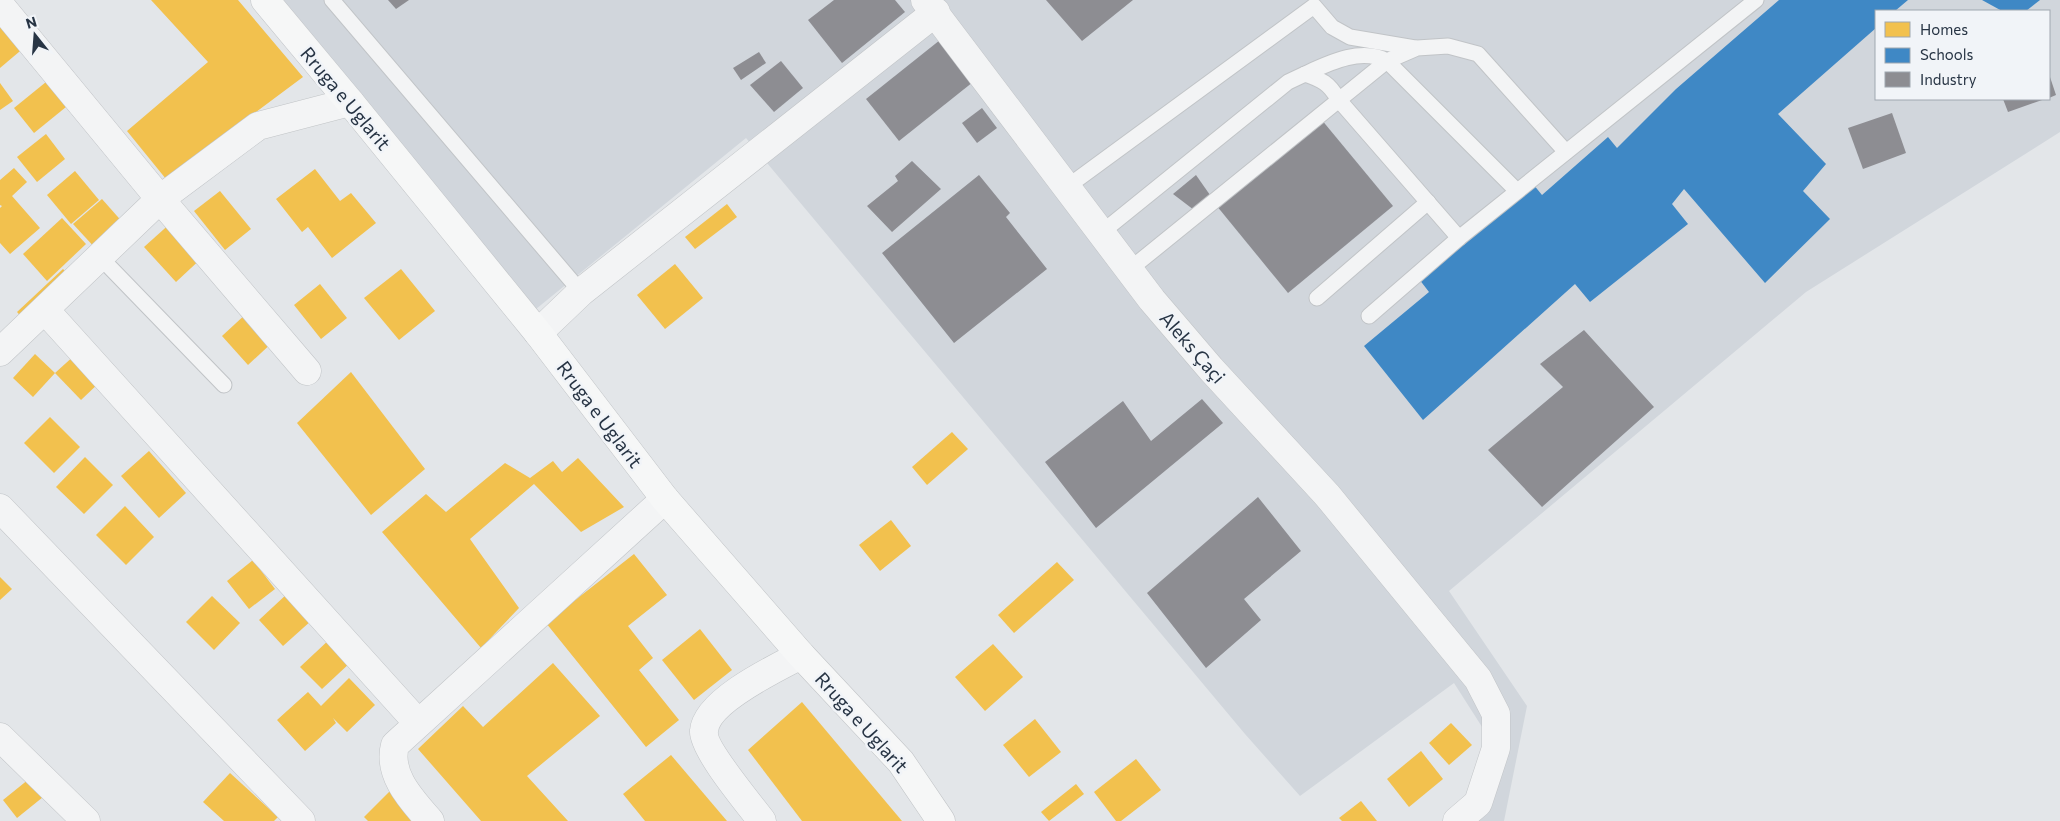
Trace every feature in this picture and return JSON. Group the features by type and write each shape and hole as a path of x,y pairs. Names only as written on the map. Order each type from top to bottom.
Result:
{"street":[{"name":"Rruga e Uglarit","path":"265,0 538,333 665,499 801,655 901,762 942,821"},
{"path":"0,5 160,199 307,371"},
{"path":"538,333 581,292 931,6"},
{"name":"Aleks Çaçi","path":"931,6 1129,270 1211,369 1327,495 1478,679 1496,714 1496,748 1478,802 1457,821"},
{"path":"2,345 45,310 160,199 258,126 350,102"},
{"path":"45,310 418,723"},
{"path":"430,821 407,794 394,768 392,756 395,745 665,499"},
{"path":"0,508 301,821"},
{"path":"762,821 710,751 703,732 708,717 746,683 801,655"},
{"path":"0,737 86,821"}],"lane":[{"path":"332,0 581,292"},
{"path":"1369,316 1459,238 1756,0"},
{"path":"1067,187 1314,6 1332,28 1350,37 1417,48 1448,46 1478,54 1566,152"},
{"path":"1129,270 1386,61 1417,48"},
{"path":"1102,233 1288,82 1329,63 1354,57 1376,55 1386,61 1517,191"},
{"path":"1305,74 1319,79 1331,87 1338,99 1459,238"},
{"path":"1317,298 1428,202"},
{"path":"100,257 224,385"}],"shaded area":[{"path":"279,0 2060,0 2060,132 1806,292 1449,591 1527,706 1504,821 1457,821 1491,741 1454,683 1300,796 1245,734 746,138 536,309"}],"building: Homes":[{"path":"151,0 238,0 303,77 166,179 127,131 208,62"},
{"path":"0,15 26,46 0,68"},
{"path":"46,82 66,107 34,133 14,108"},
{"path":"0,83 13,101 0,110"},
{"path":"46,134 65,159 37,182 17,157"},
{"path":"14,168 27,182 12,196 40,228 10,254 0,243 0,208 2,206 0,205 0,180"},
{"path":"315,169 340,201 351,193 376,223 332,258 308,227 302,232 276,199"},
{"path":"75,171 99,200 71,224 47,195"},
{"path":"220,191 251,229 225,250 194,211"},
{"path":"102,199 125,225 97,250 73,224"},
{"path":"727,204 737,217 695,249 685,237"},
{"path":"62,218 86,244 47,281 23,254"},
{"path":"173,221 205,255 176,282 144,247"},
{"path":"675,264 703,298 665,329 637,295"},
{"path":"63,269 73,280 27,323 17,312"},
{"path":"401,269 435,311 399,340 364,298"},
{"path":"320,284 347,318 321,339 294,305"},
{"path":"248,312 275,340 248,365 222,336"},
{"path":"35,354 55,373 33,397 13,378"},
{"path":"76,354 101,381 81,400 55,373"},
{"path":"351,372 425,469 371,515 297,423"},
{"path":"50,417 80,447 54,473 24,443"},
{"path":"952,432 968,449 927,485 912,467"},
{"path":"149,451 186,493 159,518 121,476"},
{"path":"85,457 113,485 84,514 56,487"},
{"path":"578,458 624,507 581,532 534,484 470,539 519,608 481,648 382,532 426,494 446,512 505,463 530,478 553,461 562,472"},
{"path":"125,506 154,537 126,565 96,535"},
{"path":"891,520 911,546 880,571 859,545"},
{"path":"634,554 667,595 628,626 653,658 639,670 679,720 646,747 546,623"},
{"path":"253,560 275,589 249,609 227,581"},
{"path":"1057,562 1074,580 1014,633 998,615"},
{"path":"0,577 12,589 0,600"},
{"path":"288,593 312,620 283,646 259,620"},
{"path":"212,596 240,623 214,650 186,622"},
{"path":"700,629 732,670 694,700 662,660"},
{"path":"331,638 352,661 322,689 300,667"},
{"path":"993,644 1023,677 985,711 955,677"},
{"path":"553,663 600,716 527,776 568,821 481,821 418,749 463,706 483,727"},
{"path":"349,678 375,705 347,732 333,718 336,723 305,751 277,720 308,692 321,706"},
{"path":"802,702 902,821 802,821 748,750"},
{"path":"1035,719 1061,752 1029,777 1003,745"},
{"path":"1451,723 1472,745 1449,765 1429,743"},
{"path":"1421,751 1443,779 1409,807 1387,779"},
{"path":"671,755 727,821 645,821 623,794"},
{"path":"1136,759 1161,790 1121,821 1116,821 1094,792"},
{"path":"230,773 278,817 274,821 224,821 203,802"},
{"path":"34,775 48,793 17,818 3,800"},
{"path":"1076,784 1084,794 1049,821 1041,812"},
{"path":"391,790 421,821 368,821 364,817"},
{"path":"1361,801 1377,821 1342,821 1339,818"}],"building: Schools":[{"path":"1779,0 1908,0 1896,10 1875,10 1875,29 1778,114 1826,164 1803,191 1830,219 1765,283 1684,189 1672,204 1688,224 1590,302 1575,284 1423,420 1364,346 1429,292 1419,279 1533,184 1542,195 1608,137 1617,148 1676,89"},
{"path":"1982,0 2040,0 2027,10 2000,10"}],"building: Industry":[{"path":"388,0 409,0 396,9"},
{"path":"834,0 895,0 905,12 842,63 808,20"},
{"path":"1046,0 1133,0 1082,41"},
{"path":"940,40 973,82 899,141 866,99"},
{"path":"759,52 766,63 741,80 733,68"},
{"path":"781,61 803,88 774,112 750,85"},
{"path":"2050,77 2056,95 2050,98"},
{"path":"2003,100 2042,100 2008,112"},
{"path":"982,108 997,128 977,143 962,123"},
{"path":"1892,113 1906,153 1863,169 1848,128"},
{"path":"1321,119 1393,206 1288,293 1216,205"},
{"path":"912,161 941,189 892,232 867,206 898,181 895,176"},
{"path":"979,175 1010,213 1006,217 1047,269 954,343 882,253"},
{"path":"1196,175 1210,195 1194,210 1173,194"},
{"path":"1584,330 1654,407 1542,507 1488,450 1563,387 1540,364"},
{"path":"1202,399 1223,423 1096,528 1045,462 1123,401 1151,441"},
{"path":"1258,497 1301,551 1244,599 1261,620 1206,668 1147,593"}]}
